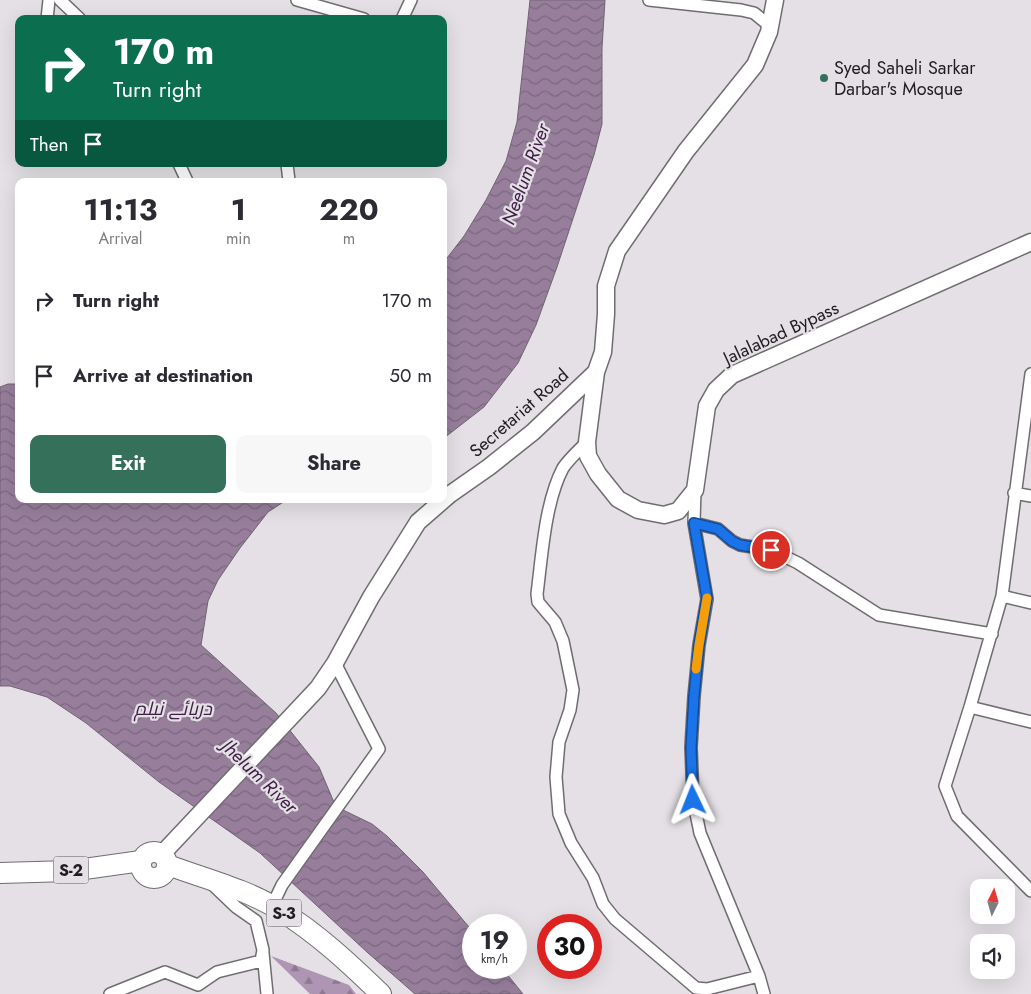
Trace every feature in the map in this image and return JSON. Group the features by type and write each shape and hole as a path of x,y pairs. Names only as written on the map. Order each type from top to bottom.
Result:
{"highway":[{"name":"S-2","path":"0,873 70,871 141,861 144,874 157,878 165,874 167,855"},
{"name":"S-3","path":"167,855 208,880 244,892 280,910 342,956 381,994"}],"main road":[{"name":"Secretariat Road","path":"447,497 533,432 596,372 603,352 606,286 617,251 686,151 751,71 764,46 775,0"},
{"name":"Jalalabad Bypass","path":"695,490 707,406 716,390 732,375 1031,242"},
{"path":"596,372 587,442 588,456 598,474 618,499 638,510 664,514 678,511 695,490"},
{"name":"Secretariat Road","path":"167,855 318,688 335,663 371,597 418,522 440,503"}],"street":[{"path":"47,15 49,0"},
{"path":"60,0 76,15"},
{"path":"298,0 350,15"},
{"path":"404,15 411,0"},
{"path":"650,0 706,3 754,13"},
{"path":"744,0 754,13 770,26"},
{"path":"1031,374 1002,596 945,786 957,816 1031,891"},
{"path":"587,442 564,467 555,491 545,529 537,594 538,602 555,622 563,641 573,690 570,710 559,742 556,777 558,814 571,843 593,878 603,904 614,919 696,988 707,989 759,976"},
{"path":"695,490 694,523 707,598 699,645 694,704 691,748 693,800 700,833 759,976 764,994"},
{"path":"1014,493 1031,496"},
{"path":"694,523 718,529 740,545 771,550 798,563 879,614 992,634"},
{"path":"1002,596 1031,602"},
{"path":"272,906 282,885 379,749 335,663"},
{"path":"970,707 1031,722"},
{"path":"208,880 236,907 256,921 267,994"},
{"path":"110,994 165,972 198,985 217,972 262,955"}],"green space":[{"path":"271,956 349,985 356,994 310,994"}],"water":[{"name":"Neelum River","path":"530,0 605,0 602,48 602,124 594,155 536,325 518,363 484,407 447,436 447,258 464,236 486,200 506,161 517,122"},
{"name":"دریائے نیلم","path":"15,384 15,503 282,503 268,512 218,580 208,601 201,645 276,713 319,767 333,800 341,809 372,824 387,836 423,872 462,919 462,979 511,979 523,994 415,994 260,853 159,782 86,723 47,697 10,686 0,686 0,387"}],"slow traffic":[{"path":"696,669 707,598"}],"place":[{"name":"Syed Saheli Sarkar Darbar's Mosque","path":"824,78"}],"route":[{"path":"693,800 691,748 694,696 699,645 707,598 694,523 718,529 740,545 771,550"}],"water label":[{"name":"Jhelum River","path":"260,776"}]}
